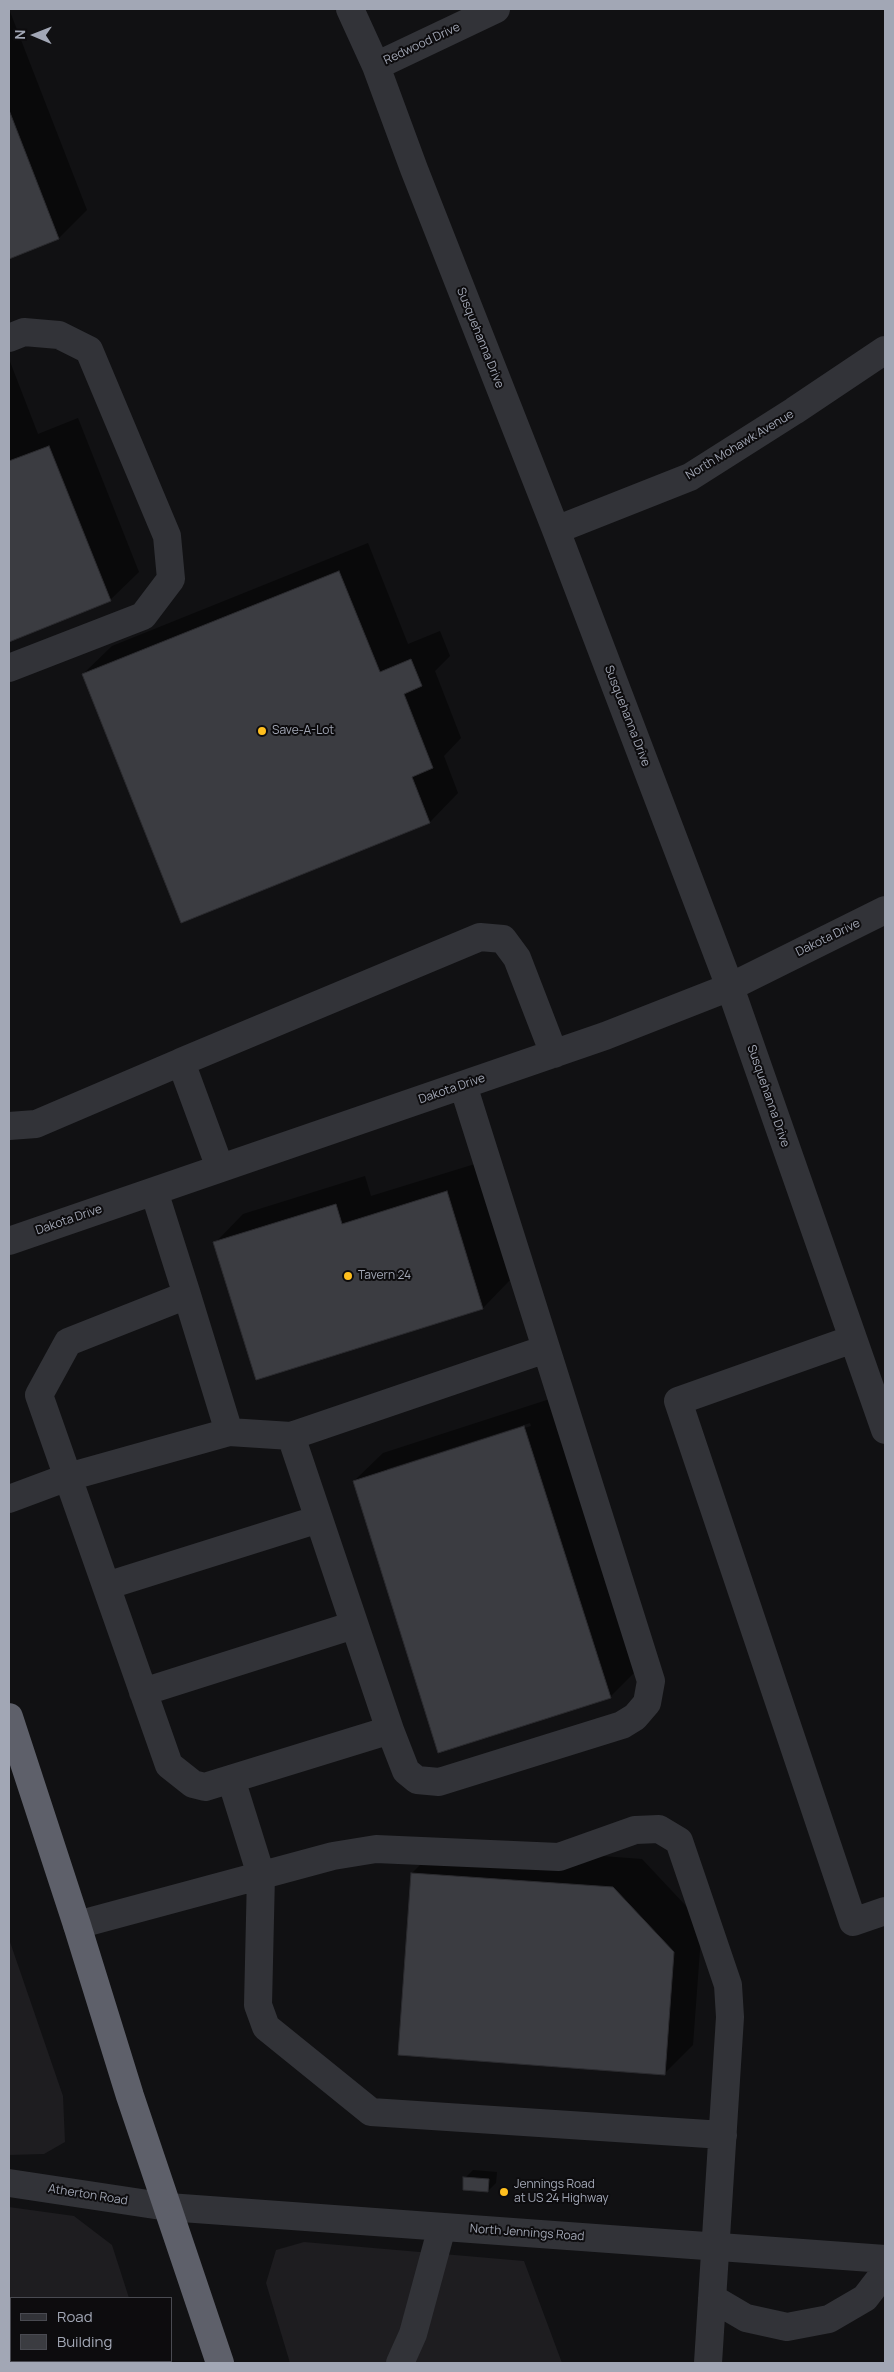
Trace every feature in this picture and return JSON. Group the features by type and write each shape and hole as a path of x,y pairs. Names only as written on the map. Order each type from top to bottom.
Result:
{"highway":[{"path":"9,1717 77,1925 130,2096 220,2363"}],"street":[{"name":"Susquehanna Drive","path":"350,9 376,66 414,169 556,530 730,987 885,1430"},
{"name":"Redwood Drive","path":"376,66 496,9"},
{"path":"9,338 24,332 59,335 89,350 167,536 171,579 143,616 9,668"},
{"name":"North Mohawk Avenue","path":"556,530 690,477 794,412 885,350"},
{"name":"Dakota Drive","path":"9,1240 554,1054 730,987 885,910"},
{"path":"9,1126 36,1124 480,937 503,939 517,958 554,1054"},
{"path":"181,1062 220,1168"},
{"path":"292,1436 354,1625 406,1772 417,1780 439,1782 622,1724 635,1717 647,1703 651,1681 463,1085"},
{"path":"154,1191 229,1432"},
{"path":"187,1294 68,1342 39,1395 169,1765 179,1775 205,1787 390,1730"},
{"path":"853,1339 678,1401 853,1922 885,1911"},
{"path":"9,1499 68,1477 229,1432 292,1436 546,1349"},
{"path":"106,1586 320,1519"},
{"path":"143,1692 354,1625"},
{"path":"231,1779 261,1875 258,2005 266,2027 370,2112 723,2135"},
{"path":"77,1925 333,1856 376,1849 559,1857 635,1830 659,1830 679,1841 728,1985 730,2017 708,2363"},
{"name":"Atherton Road","path":"9,2183 168,2207"},
{"name":"North Jennings Road","path":"168,2207 885,2259"},
{"path":"400,2363 413,2334 442,2227"},
{"path":"712,2298 746,2318 788,2327 829,2320 865,2298 885,2272"}],"shaded area":[{"path":"9,1939 63,2096 65,2142 44,2154 9,2155"},
{"path":"9,2207 74,2216 112,2245 129,2297 10,2297 10,2362 150,2363 9,2363"},
{"path":"304,2242 524,2261 562,2363 290,2363 266,2283 276,2250"}],"building":[{"path":"9,110 59,239 9,259"},
{"path":"49,446 111,601 9,642 9,461"},
{"name":"Save-A-Lot","path":"339,571 380,672 411,659 422,686 404,694 433,768 412,777 430,823 181,923 82,674"},
{"name":"Tavern 24","path":"447,1191 483,1309 256,1380 213,1242 336,1204 342,1224"},
{"path":"524,1426 611,1698 438,1753 353,1481"},
{"path":"411,1873 613,1887 674,1952 665,2075 398,2055"},
{"path":"463,2177 489,2179 488,2192 463,2190"}],"place":[{"name":"Save-A-Lot","path":"262,731"},
{"name":"Tavern 24","path":"348,1276"},
{"name":"Jennings Road at US 24 Highway","path":"504,2192"}]}
